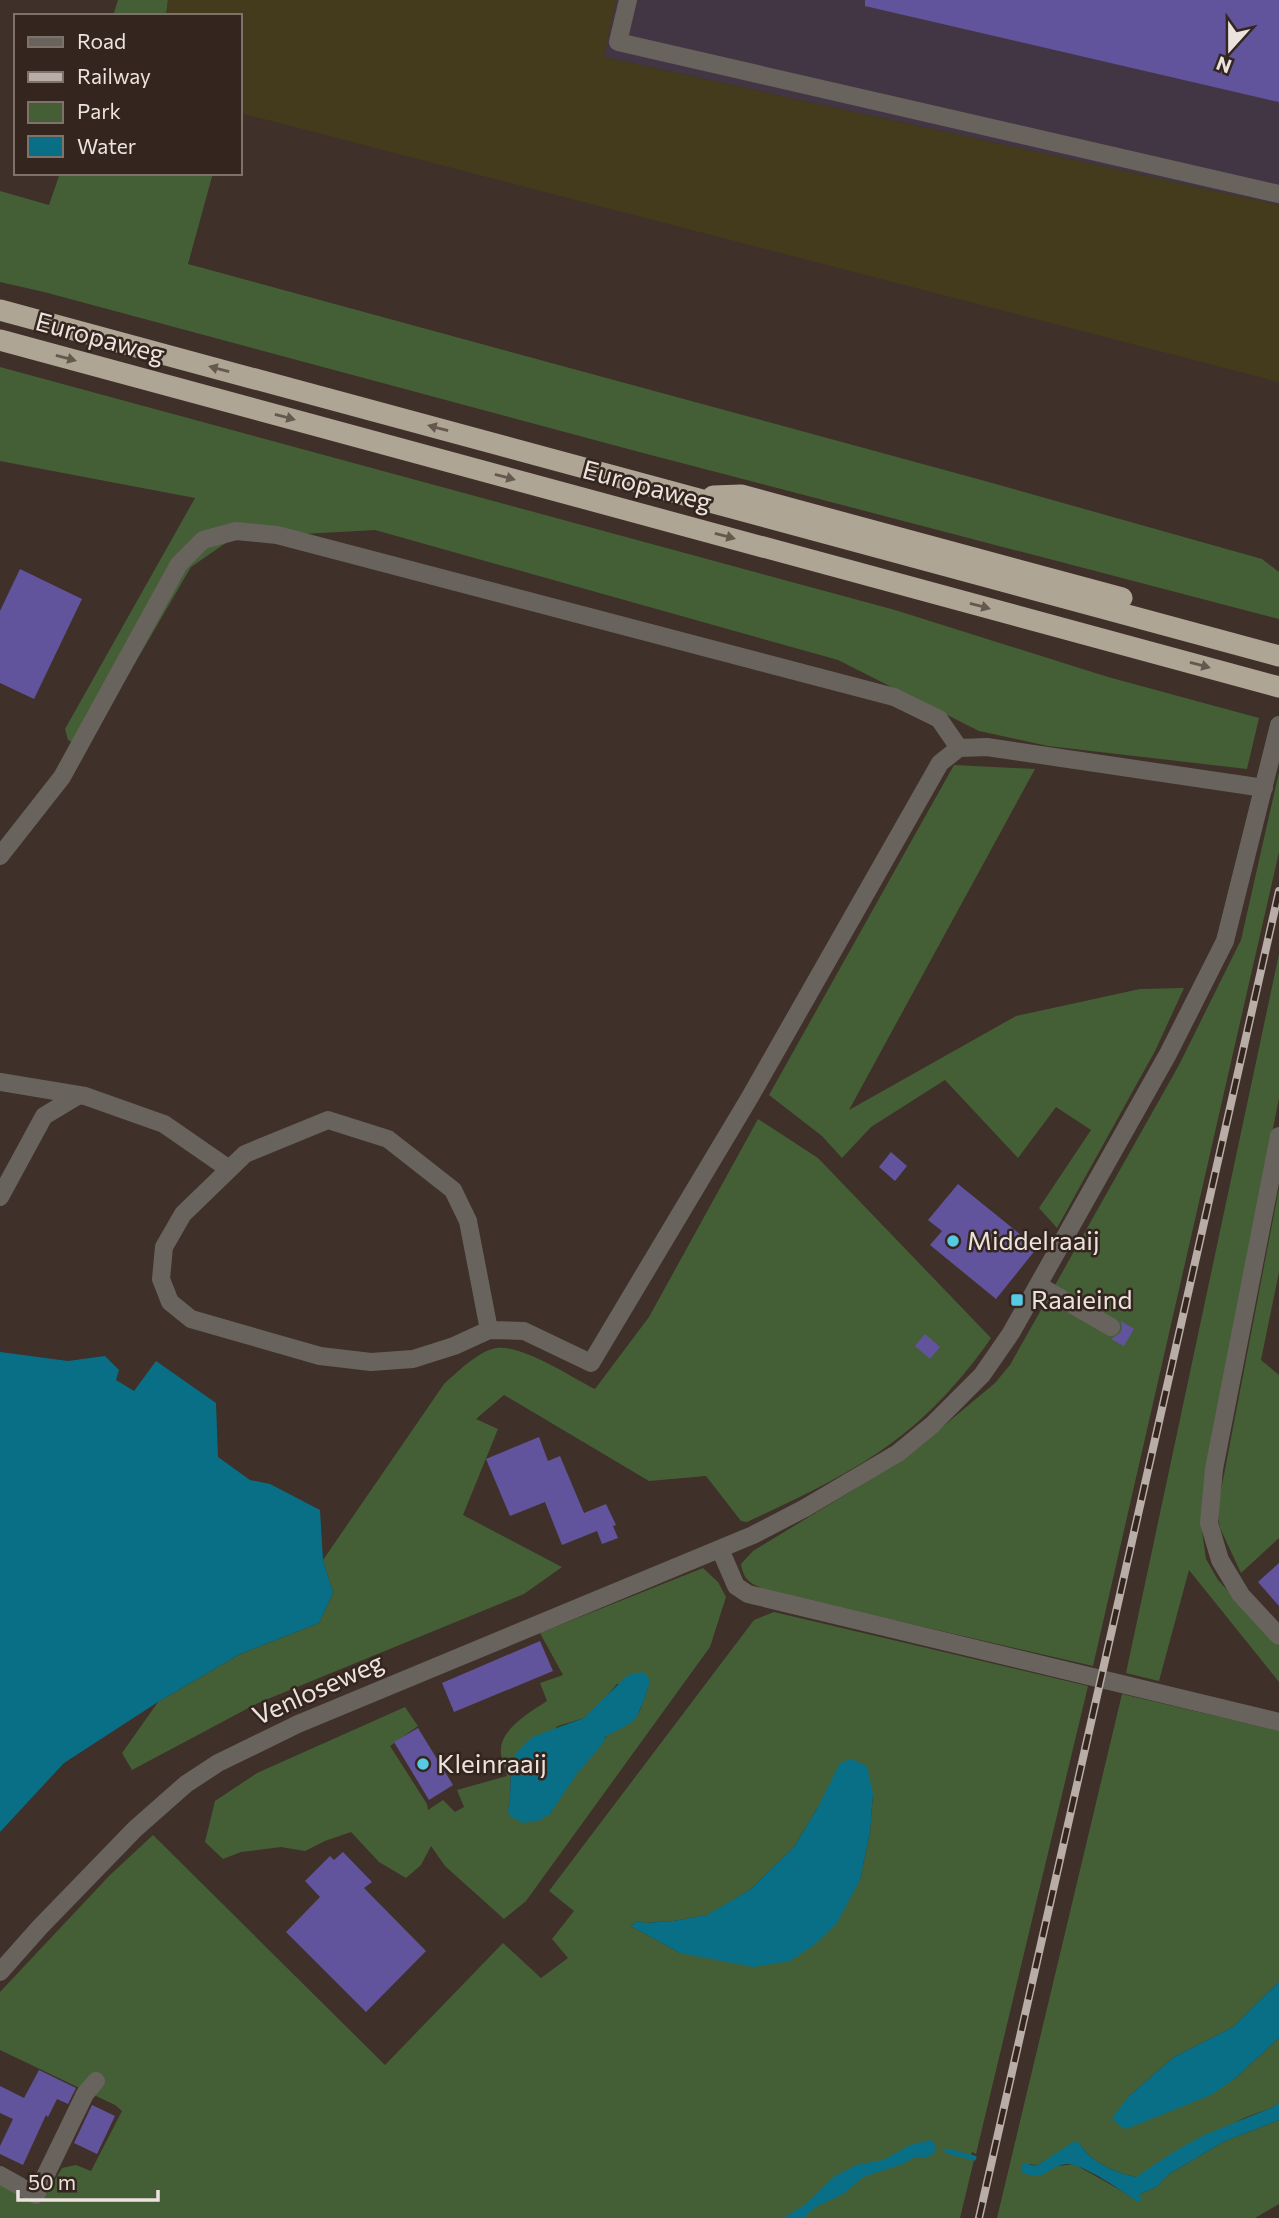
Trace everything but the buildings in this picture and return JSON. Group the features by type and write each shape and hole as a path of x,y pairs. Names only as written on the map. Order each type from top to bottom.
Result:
{"highway":[{"name":"Europaweg","path":"0,310 693,497 1234,636 1279,656"},
{"name":"Europaweg","path":"0,340 1279,687"},
{"path":"1234,636 1279,641"}],"street":[{"path":"628,0 618,42 1279,194"},
{"path":"0,856 62,777 179,564 203,540 236,531 277,535 894,697 939,719 959,748"},
{"path":"1278,729 1225,942 1168,1054 1011,1333 982,1376 932,1425 898,1452 805,1508 720,1549 736,1586 748,1594 1279,1722"},
{"path":"489,1330 468,1221 453,1190 388,1139 328,1120 245,1154 183,1214 164,1247 161,1279 170,1302 191,1319 320,1356 371,1363 413,1359 454,1346 489,1330 524,1331 591,1363 750,1097 940,763 959,748 987,747 1264,788"},
{"path":"0,1082 79,1095 164,1124 229,1169"},
{"path":"0,1198 44,1116 79,1095"},
{"path":"1279,1136 1214,1469 1209,1523 1220,1560 1241,1595 1279,1636"},
{"path":"1038,1285 1111,1327"},
{"name":"Venloseweg","path":"0,1972 48,1918 135,1829 186,1784 218,1763 298,1724 720,1549"},
{"path":"0,2175 36,2195 85,2094 96,2081"}],"shaded area":[{"path":"616,0 1279,0 1279,205 604,57"}],"green space":[{"path":"118,0 168,0 166,14 114,14"},
{"path":"59,175 212,175 188,264 1262,559 1279,572 1279,619 0,282 0,191 49,205"},
{"path":"0,367 895,610 1108,677 1259,718 1247,769 1048,746 979,731 838,660 375,530 233,538 191,567 85,749 68,740 65,729 195,498 0,461"},
{"path":"954,765 1035,769 849,1110 1016,1016 1140,989 1184,988 1155,1051 1057,1228 1039,1208 1091,1130 1056,1107 1018,1158 945,1080 871,1127 842,1158 822,1136 769,1095"},
{"path":"1279,772 1279,852 1093,1666 769,1591 750,1582 744,1575 741,1564 753,1551 904,1459 995,1383 1010,1365 1179,1065 1241,940"},
{"path":"1279,954 1279,1098 1209,1454 1201,1524 1206,1559 1218,1580 1279,1646 1279,1682 1189,1570 1159,1681 1126,1673"},
{"path":"758,1119 818,1158 991,1338 946,1394 907,1431 859,1465 747,1522 741,1521 706,1476 649,1481 504,1395 476,1419 498,1429 463,1515 562,1567 524,1594 258,1703 132,1770 122,1753 158,1702 240,1654 319,1623 333,1593 323,1560 444,1384 462,1368 491,1349 508,1348 534,1356 595,1389 649,1317"},
{"path":"1279,1188 1279,1272 1261,1360 1279,1375 1279,1538 1241,1573 1220,1528 1217,1511"},
{"path":"703,1568 718,1582 726,1597 710,1647 526,1901 504,1919 445,1866 431,1846 421,1865 406,1878 379,1862 351,1832 305,1851 281,1847 241,1852 223,1859 205,1842 215,1801 257,1773 405,1707 418,1726 390,1746 427,1804 428,1810 443,1800 455,1812 464,1807 457,1790 507,1776 501,1754 505,1737 516,1723 547,1701 540,1683 563,1675 540,1633","holes":["617,1684 648,1689 637,1715 604,1739 575,1775 550,1814 508,1811 511,1767 558,1726 584,1718"]},
{"path":"774,1612 1088,1686 976,2154 972,2152 970,2159 974,2160 960,2218 0,2218 0,2183 41,2203 62,2168 76,2165 91,2171 122,2111 115,2105 0,2050 0,1992 110,1875 153,1835 385,2065 503,1943 541,1978 568,1958 552,1939 574,1911 549,1891 754,1620","holes":["873,1794 870,1832 860,1880 680,1953 631,1926 637,1921 673,1921 708,1915 751,1889 794,1847 818,1807"]},
{"path":"1122,1694 1279,1731 1279,1982 1233,2027 1174,2057 1129,2096 1233,2080 1279,2038 1279,2103 1244,2118 1136,2177 1103,2165 1075,2142 1036,2166 1031,2164 1021,2171 1074,2164 1138,2202 1140,2194 1156,2187 1169,2174 1225,2141 1279,2120 1279,2204 1255,2218 997,2218"}],"sand":[{"path":"168,0 616,0 604,57 1279,205 1279,382 242,114 242,14 166,14"}],"water":[{"path":"0,1352 68,1361 105,1356 119,1370 116,1380 134,1391 156,1361 216,1403 218,1457 250,1480 270,1484 320,1510 323,1560 333,1593 319,1623 240,1654 158,1702 64,1763 0,1832"},
{"path":"642,1672 650,1681 637,1717 605,1737 550,1814 538,1821 523,1823 510,1816 508,1811 511,1767 516,1753 532,1737 584,1718 628,1675"},
{"path":"851,1759 867,1766 873,1794 870,1832 860,1880 837,1923 814,1945 790,1961 753,1967 680,1953 631,1926 637,1921 673,1921 707,1915 751,1889 794,1847 840,1763"},
{"path":"1279,1982 1279,2038 1233,2080 1211,2095 1126,2129 1112,2118 1129,2096 1174,2057 1233,2027"},
{"path":"1279,2103 1279,2120 1225,2141 1169,2174 1156,2187 1140,2194 1141,2201 1138,2202 1102,2178 1073,2165 1059,2166 1035,2176 1021,2172 1023,2163 1036,2166 1075,2141 1103,2165 1136,2177 1204,2135"},
{"path":"931,2140 936,2146 934,2154 915,2157 903,2164 863,2177 845,2193 816,2207 804,2218 783,2218 804,2205 835,2176 856,2165 883,2160 910,2145"}],"waterway":[{"path":"947,2151 974,2158"}],"railway":[{"path":"979,2218 1279,891"}],"place":[{"name":"Middelraaij","path":"953,1241"},
{"name":"Raaieind","path":"1017,1300"},
{"name":"Kleinraaij","path":"423,1764"}]}
